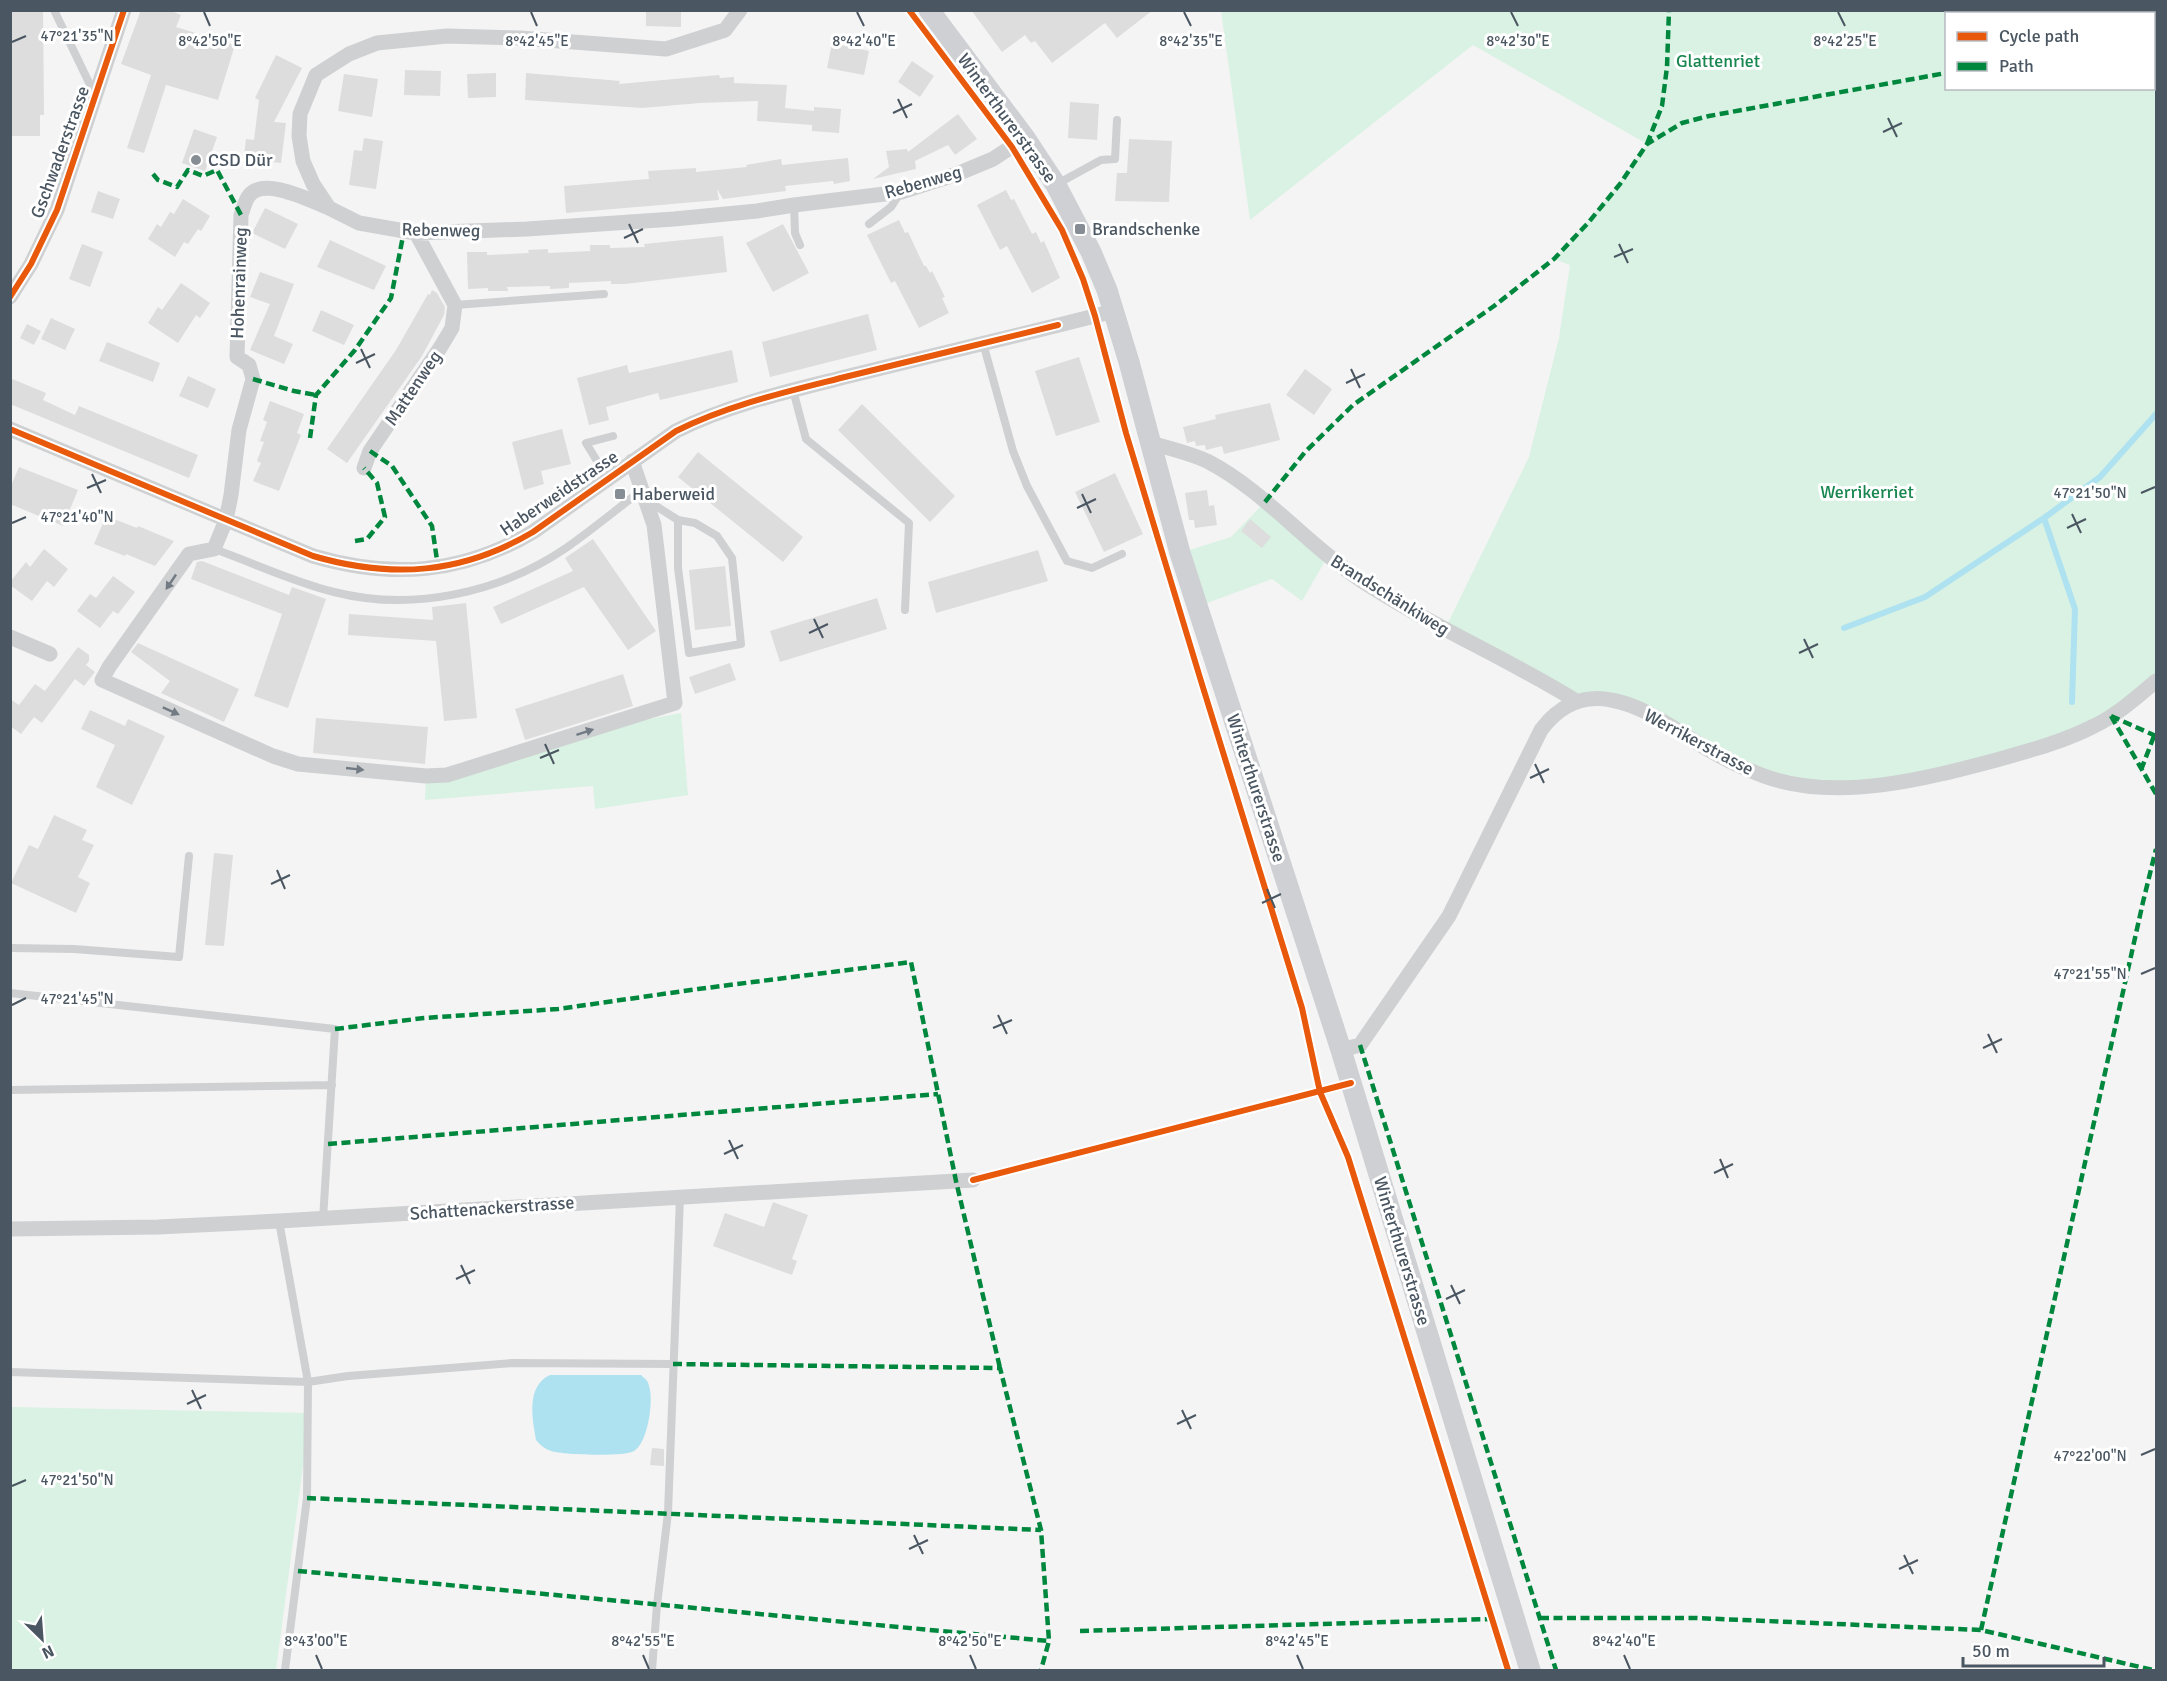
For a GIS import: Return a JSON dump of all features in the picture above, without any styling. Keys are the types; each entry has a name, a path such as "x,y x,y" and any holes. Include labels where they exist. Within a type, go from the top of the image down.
{"main road":[{"name":"Winterthurerstrasse","path":"929,10 1025,138 1056,185 1091,252 1114,310 1180,553 1341,1050 1530,1671"}],"street":[{"name":"Gschwaderstrasse","path":"10,297 31,264 57,210 124,10"},
{"name":"Rebenweg","path":"740,10 724,30 666,50 520,38 447,36 377,43 349,54 316,75 300,114 299,136 303,161 313,184 329,208 359,224 416,233 527,229 663,219 757,211 901,192 957,174 993,159 1025,138"},
{"name":"Hohenrainweg","path":"226,520 239,430 252,379 249,365 237,357 241,215 249,195 262,188 284,190 329,208"},
{"path":"416,233 455,305"},
{"name":"Mattenweg","path":"364,468 370,451 452,328 455,305"},
{"name":"Haberweidstrasse","path":"10,429 313,556 357,567 387,570 438,567 484,557 511,545 533,532 676,431 700,419 793,390 1114,310"},
{"name":"Brandschänkiweg","path":"1150,443 1204,460 1226,472 1359,579 1466,641 1546,682 1576,701"},
{"name":"Haberweidstrasse","path":"214,549 189,554 102,680 273,756 298,764 426,776 447,775 675,703 654,525 632,461"},
{"path":"214,549 226,520"},
{"path":"10,637 50,654"},
{"name":"Werrikerstrasse","path":"1341,1050 1360,1045 1449,916 1541,730 1551,717 1576,701 1594,698 1612,700 1635,707 1740,767 1767,777 1802,785 1849,787 1913,780 1986,763 2055,742 2097,725 2157,681"},
{"name":"Schattenackerstrasse","path":"10,1229 158,1227 323,1219 974,1180"}],"lane":[{"path":"54,10 96,96"},
{"path":"1056,185 1101,160 1115,159 1117,120"},
{"path":"869,224 891,207 901,192"},
{"path":"794,205 795,233 800,245"},
{"path":"455,305 604,294"},
{"path":"983,343 1013,451 1027,486 1067,561 1092,568 1122,554"},
{"path":"793,390 806,439 909,523 905,610"},
{"path":"608,479 586,443 613,436"},
{"path":"214,549 333,592 382,600 442,597 474,590 516,576 565,548 645,495 678,520 695,523 717,536 732,558 741,644 689,653 678,568 678,520"},
{"path":"10,948 74,949 179,957 189,856"},
{"path":"10,993 335,1029 323,1219"},
{"path":"10,1090 332,1085"},
{"path":"652,1671 668,1513 680,1197"},
{"path":"279,1221 308,1382 307,1498 285,1671"},
{"path":"10,1372 308,1382 348,1376 512,1363 673,1364"}],"green space":[{"name":"Werrikerriet","path":"1221,11 2156,11 2156,681 2097,725 1913,780 1792,784 1635,707 1576,701 1445,629 1529,457 1559,338 1570,265 1554,259 1603,203 1647,144 1473,45 1250,220"},
{"path":"1265,502 1328,556 1302,601 1272,579 1199,606 1180,553 1231,537"},
{"path":"681,713 688,795 595,809 593,786 425,800 426,776 586,731"},
{"path":"11,1407 310,1413 276,1670 11,1670"}],"water":[{"path":"550,1375 641,1375 649,1384 651,1401 649,1421 639,1446 628,1453 594,1455 568,1454 543,1447 536,1440 532,1403 537,1387"}],"building":[{"path":"10,10 43,10 44,115 40,115 40,136 10,136"},
{"path":"141,10 169,10 181,15 176,27 235,45 218,100 166,85 144,153 127,148 151,75 121,64"},
{"path":"646,10 681,10 681,27 646,26"},
{"path":"971,10 1153,10 1117,38 1105,23 1052,63 1035,41 1031,43 1025,35 1002,52"},
{"path":"832,43 869,51 864,75 827,68"},
{"path":"276,55 302,68 274,122 286,123 281,163 254,160 254,157 244,156 246,139 254,140 259,100 255,98"},
{"path":"912,61 934,76 920,97 898,82"},
{"path":"405,70 441,71 440,96 404,95"},
{"path":"496,73 496,97 468,98 467,74"},
{"path":"526,73 620,81 619,84 719,75 720,78 734,77 734,83 787,85 785,108 814,111 814,107 841,109 839,133 812,131 812,125 757,121 758,101 642,108 525,100"},
{"path":"344,74 378,79 372,117 338,111"},
{"path":"1070,102 1099,104 1097,140 1068,138"},
{"path":"958,114 977,139 955,155 948,145 915,161 916,169 873,179 889,167 886,151 907,149 908,152"},
{"path":"194,129 217,137 205,171 182,163"},
{"path":"364,138 383,141 376,189 349,185 354,150 362,151"},
{"path":"1129,139 1172,141 1169,202 1115,201 1117,173 1127,173"},
{"path":"848,158 850,181 785,186 786,191 723,199 717,189 719,200 566,213 564,186 649,179 648,171 696,168 696,172 747,167 746,165 781,159 782,165"},
{"path":"1006,190 1011,200 1014,199 1032,234 1036,232 1041,243 1044,241 1060,278 1032,293 1007,246 1000,250 977,205"},
{"path":"98,191 120,199 113,219 91,212"},
{"path":"183,199 210,216 201,231 198,229 188,244 184,242 175,257 148,239 157,224 161,227 170,212 174,214"},
{"path":"265,208 298,224 285,249 252,233"},
{"path":"899,220 905,233 908,232 924,266 930,273 932,271 945,297 942,298 949,313 919,328 895,281 891,283 867,235"},
{"path":"783,224 809,273 773,292 746,243"},
{"path":"723,236 727,272 625,284 611,284 611,281 569,283 569,288 507,287 508,291 488,291 488,288 468,289 467,252 487,252 487,255 529,253 528,250 548,249 548,253 590,251 590,245 610,245 610,248 645,247 644,244"},
{"path":"330,240 386,266 374,290 317,267"},
{"path":"82,244 103,252 90,287 69,279"},
{"path":"260,272 294,284 274,336 293,344 284,364 250,350 270,304 250,297"},
{"path":"181,283 210,303 200,318 196,315 178,343 148,323 158,307 162,310"},
{"path":"432,290 437,293 445,307 444,315 422,356 347,463 327,449 396,350"},
{"path":"321,310 354,325 344,345 312,331"},
{"path":"868,314 877,350 770,377 762,342"},
{"path":"51,318 75,329 65,350 41,339"},
{"path":"27,324 41,331 34,345 20,338"},
{"path":"107,342 160,363 153,382 99,361"},
{"path":"732,350 738,382 660,400 658,393 606,407 609,420 589,425 577,378 627,365 629,373"},
{"path":"1079,357 1100,422 1056,436 1035,371"},
{"path":"1305,369 1332,389 1314,415 1286,395"},
{"path":"188,376 216,389 208,408 179,396"},
{"path":"10,378 46,393 43,400 75,415 79,406 198,455 189,478 10,404"},
{"path":"270,401 304,414 297,433 301,435 279,491 253,481 261,463 257,461 264,442 260,441 267,422 263,420"},
{"path":"1270,403 1280,440 1224,454 1222,446 1206,450 1205,445 1196,446 1195,441 1187,443 1183,427 1216,419 1215,415"},
{"path":"862,404 955,496 930,522 838,430"},
{"path":"562,429 571,464 541,471 544,484 524,490 512,442"},
{"path":"698,452 803,537 783,562 678,477"},
{"path":"19,467 78,490 63,526 10,504 10,488"},
{"path":"1115,473 1143,534 1104,552 1075,492"},
{"path":"1207,490 1209,506 1214,505 1217,525 1195,528 1194,520 1189,520 1185,493"},
{"path":"106,516 174,541 155,566 126,554 125,556 94,544"},
{"path":"1250,519 1271,537 1262,548 1241,531"},
{"path":"593,539 656,631 628,650 584,587 501,624 493,607 573,571 565,558"},
{"path":"44,549 68,569 54,587 47,581 32,601 10,585 10,582 26,562 30,567"},
{"path":"1038,550 1048,581 936,613 928,582"},
{"path":"202,561 289,595 292,587 326,599 288,708 254,696 282,614 191,579 197,562"},
{"path":"725,566 731,626 695,630 689,570"},
{"path":"113,576 135,592 118,614 113,611 100,628 77,611 90,594 96,598"},
{"path":"877,598 887,629 780,662 770,631"},
{"path":"466,603 477,718 444,721 436,641 348,635 349,614 433,620 432,607"},
{"path":"138,643 239,689 224,722 161,693 170,681 131,652"},
{"path":"78,647 89,655 86,665 95,672 84,686 75,679 42,723 34,717 21,734 10,726 10,699 19,705 35,684 45,691"},
{"path":"730,663 736,680 695,694 689,677"},
{"path":"623,674 633,706 525,740 515,709"},
{"path":"90,710 125,726 128,719 165,736 132,805 96,787 115,745 81,729"},
{"path":"316,718 428,727 425,764 313,753"},
{"path":"54,815 87,830 82,840 94,845 78,877 90,883 76,913 11,883 29,845 38,849"},
{"path":"214,853 233,855 224,946 205,945"},
{"path":"773,1202 808,1215 792,1259 797,1261 792,1275 713,1246 725,1213 764,1227"},
{"path":"652,1448 664,1449 664,1466 650,1465"}],"waterway":[{"path":"1844,628 1925,597 2044,518 2100,477 2156,414"},
{"path":"2044,518 2075,609 2072,702"}],"marked path":[{"path":"1647,144 1662,106 1667,67 1669,10"},
{"path":"2116,12 2120,10"},
{"path":"1265,502 1305,452 1353,405 1494,306 1554,259 1620,184 1647,144 1682,123 1709,116 1945,73"},
{"path":"153,174 158,180 177,187 188,170 203,176 217,170 241,215"},
{"path":"310,438 316,395 355,350 391,298 404,231"},
{"path":"253,379 316,395"},
{"path":"370,451 392,466 432,526 438,567"},
{"path":"355,541 367,539 385,517 377,483 364,468"},
{"path":"2111,716 2156,794"},
{"path":"2111,716 2156,736"},
{"path":"2141,770 2154,736"},
{"path":"1981,1630 2156,849"},
{"path":"335,1029 424,1018 558,1009 911,962 956,1181 1000,1368"},
{"path":"1360,1045 1556,1670"},
{"path":"328,1144 938,1094"},
{"path":"673,1364 1000,1368 1041,1530 1049,1641 1041,1670"},
{"path":"307,1498 1041,1530"},
{"path":"298,1571 1049,1641"},
{"path":"1540,1618 1695,1618 1981,1630 2153,1670"},
{"path":"1080,1631 1492,1619"}],"cycle path":[{"path":"10,297 31,264 57,210 124,10"},
{"path":"909,10 1012,147 1062,230 1083,279 1126,433 1302,1008 1320,1092 1348,1157 1508,1670"},
{"path":"10,429 313,556 371,568 399,570 426,568 480,557 533,532 676,431 697,421 805,387 1058,325"},
{"path":"973,1180 1351,1083"}],"place":[{"name":"CSD Dür","path":"196,160"},
{"name":"Brandschenke","path":"1080,229"},
{"name":"Haberweid","path":"620,494"}],"park label":[{"name":"Glattenriet","path":"1718,61"}]}
